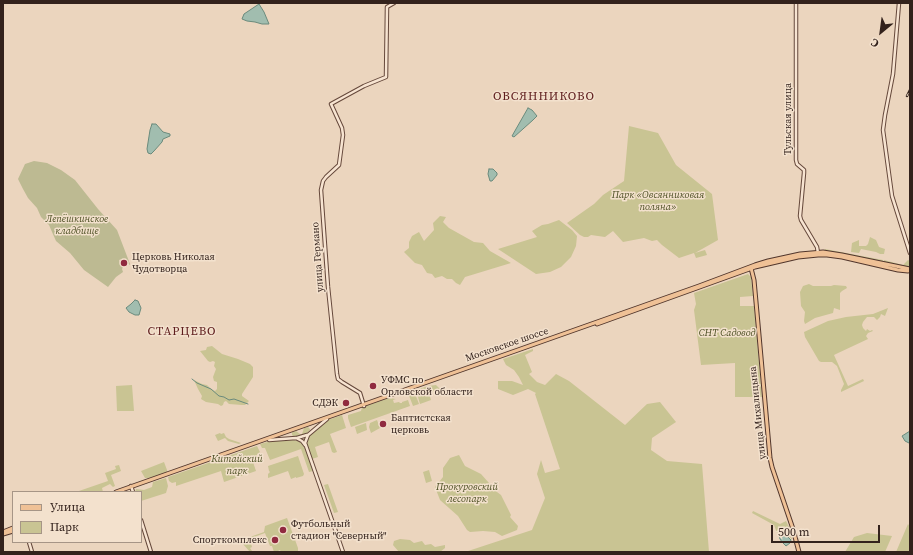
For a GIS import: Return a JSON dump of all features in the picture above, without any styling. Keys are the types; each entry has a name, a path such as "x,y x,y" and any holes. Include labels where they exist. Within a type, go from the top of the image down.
{"main road":[{"name":"улица Германо","path":"364,405 360,393 338,378 337,374 331,324 321,190 323,181 339,165 343,135 342,128 331,104 386,76 387,7 394,3"},
{"name":"Тульская улица","path":"796,3 796,160 797,164 804,170 800,216 817,247 818,253"},
{"path":"899,3 893,74 883,130 892,194 910,253"},
{"name":"Московское шоссе","path":"310,426 364,405 751,267 785,257 818,253 842,255 910,269"},
{"name":"улица Михалицына","path":"751,267 756,305 770,458 799,552"},
{"name":"Московское шоссе","path":"122,491 310,426 364,405"},
{"path":"327,419 310,432 306,440 306,446 343,552"},
{"path":"310,426 310,432"},
{"name":"Московское шоссе","path":"119,491 292,431"},
{"path":"292,431 291,435 302,441 306,446"},
{"path":"268,440 294,438 308,435"},
{"path":"132,487 133,491"},
{"path":"142,523 151,552"}],"green space":[{"name":"Парк «Овсянниковая поляна»","path":"629,126 658,133 676,165 712,194 718,240 695,253 705,250 707,255 696,258 694,253 679,258 657,240 652,241 644,238 623,242 613,231 605,237 591,235 584,237 567,223 624,181"},
{"name":"Лепёшкинское кладбище","path":"34,161 47,163 61,170 75,180 117,230 130,265 122,259 119,260 120,263 124,265 122,269 123,272 116,277 108,287 84,270 70,253 56,241 49,225 41,217 37,208 28,198 18,179 25,164"},
{"path":"440,216 446,217 443,222 449,228 474,242 483,243 490,251 511,263 465,277 460,285 452,279 447,279 442,276 435,278 432,274 427,273 422,265 415,263 404,252 409,248 409,242 412,236 419,232 424,241 434,230 433,223"},
{"path":"559,220 577,236 576,246 571,257 561,267 550,272 536,274 498,249 537,237 532,231 542,225"},
{"path":"870,237 876,240 879,247 885,249 884,254 861,249 859,253 851,252 852,243 859,240 859,246 866,246"},
{"path":"825,249 883,260 882,263 824,251"},
{"path":"884,260 903,265 908,260 910,261 910,267 884,263"},
{"name":"СНТ Садовод","path":"748,274 751,277 753,296 740,297 740,306 754,306 762,397 735,397 735,363 701,365 694,310 696,304 694,293"},
{"path":"809,284 813,286 846,286 847,288 840,293 840,310 834,308 833,313 815,318 805,324 805,312 801,306 800,292 803,286"},
{"path":"888,308 885,316 881,314 877,320 874,317 867,317 863,322 863,328 866,331 867,329 873,331 868,333 866,336 868,339 834,355 848,386 863,379 864,381 841,392 844,384 837,366 832,362 819,361 805,337 804,332 828,321 873,314"},
{"path":"212,346 222,354 250,364 253,367 253,377 242,394 242,396 249,401 245,405 229,404 226,401 221,406 201,399 202,396 194,380 207,385 215,391 217,389 217,382 214,381 213,377 216,369 214,366 215,362 208,361 200,351 206,350 207,347"},
{"path":"533,349 533,351 525,355 532,372 529,374 537,382 545,385 556,374 569,381 625,425 647,404 660,402 676,422 652,438 651,450 667,461 702,464 709,552 465,552 532,530 545,498 537,474 541,460 545,473 560,469 535,394 536,393 528,389 513,395 498,389 498,381 512,381 523,385 514,370 506,365 503,359"},
{"path":"132,385 134,411 117,411 116,386"},
{"path":"436,385 440,389 429,393 431,400 420,404 416,390"},
{"path":"414,391 419,404 413,406 408,393"},
{"path":"389,398 396,399 393,400 394,403 402,403 408,400 410,406 351,427 348,415 361,411 362,407"},
{"path":"342,415 346,428 330,434 337,452 332,452 329,442 315,447 318,457 312,459 307,444 308,437 328,420"},
{"path":"377,420 380,428 371,433 369,427 370,423"},
{"path":"366,423 367,430 357,434 355,427"},
{"path":"308,427 310,430 306,434 296,437 292,435 292,432 296,431 302,434 304,428"},
{"path":"224,433 229,439 241,443 239,444 228,441 225,438 218,441 215,435"},
{"path":"271,441 299,441 304,445 313,471 309,472 301,449 270,460 265,448 262,448 260,444"},
{"name":"Китайский парк","path":"257,446 260,452 257,454 257,458 253,462 256,471 224,482 221,471 176,486 176,482 172,483 169,481 168,477"},
{"name":"Прокуровский лесопарк","path":"459,455 465,466 481,474 501,495 511,515 510,517 518,526 517,530 502,536 495,532 470,532 458,516 440,500 435,487 443,477 443,468 450,458"},
{"path":"298,456 304,474 303,476 291,479 288,471 268,478 268,474 270,472 268,466"},
{"path":"164,462 167,472 145,478 141,471"},
{"path":"119,465 121,471 111,475 115,486 113,487 110,484 102,488 103,491 79,491 108,481 105,473 116,469 115,466"},
{"path":"429,470 432,481 426,483 423,472"},
{"path":"166,478 168,486 166,493 142,501 142,491 135,491 136,489 144,490 152,487 153,482"},
{"path":"328,484 338,512 334,513 324,485"},
{"path":"753,511 780,524 786,521 790,529 787,532 792,540 785,532 777,533 774,525 752,513"},
{"path":"287,518 298,551 281,552 280,550 278,551 279,552 274,552 265,533 251,538 250,537 264,532 265,526"},
{"path":"908,524 910,527 910,552 896,552"},
{"path":"867,533 892,536 885,552 845,552 854,537"},
{"path":"249,537 252,552 250,552 241,540"},
{"path":"400,539 410,540 414,543 422,541 425,545 431,544 435,547 445,545 445,548 440,552 399,552 393,545 394,541"}],"shaded area":[{"path":"259,4 269,24 262,24 242,19 244,14"},
{"path":"528,108 537,116 514,137 512,136"},
{"path":"152,124 156,124 163,132 170,134 170,136 163,139 151,154 148,153 147,149"},
{"path":"489,169 493,169 497,173 492,181 490,181 488,174"},
{"path":"135,300 138,301 141,308 139,315 129,312 126,308"},
{"path":"910,431 909,443 905,441 902,436"},
{"path":"785,534 791,540 786,546 779,536"}],"waterway":[{"path":"192,379 197,383 211,389 219,396 248,404"}],"railway":[{"path":"907,96 910,90"}],"place":[{"name":"Церковь Николая Чудотворца","path":"124,263"},
{"name":"УФМС по Орловской области","path":"373,386"},
{"name":"СДЭК","path":"346,403"},
{"name":"Баптистская церковь","path":"383,424"},
{"name":"Футбольный стадион \"Северный\"","path":"283,530"},
{"name":"Спорткомплекс","path":"275,540"}],"district":[{"name":"ОВСЯННИКОВО","path":"544,97"},
{"name":"СТАРЦЕВО","path":"182,332"}]}
